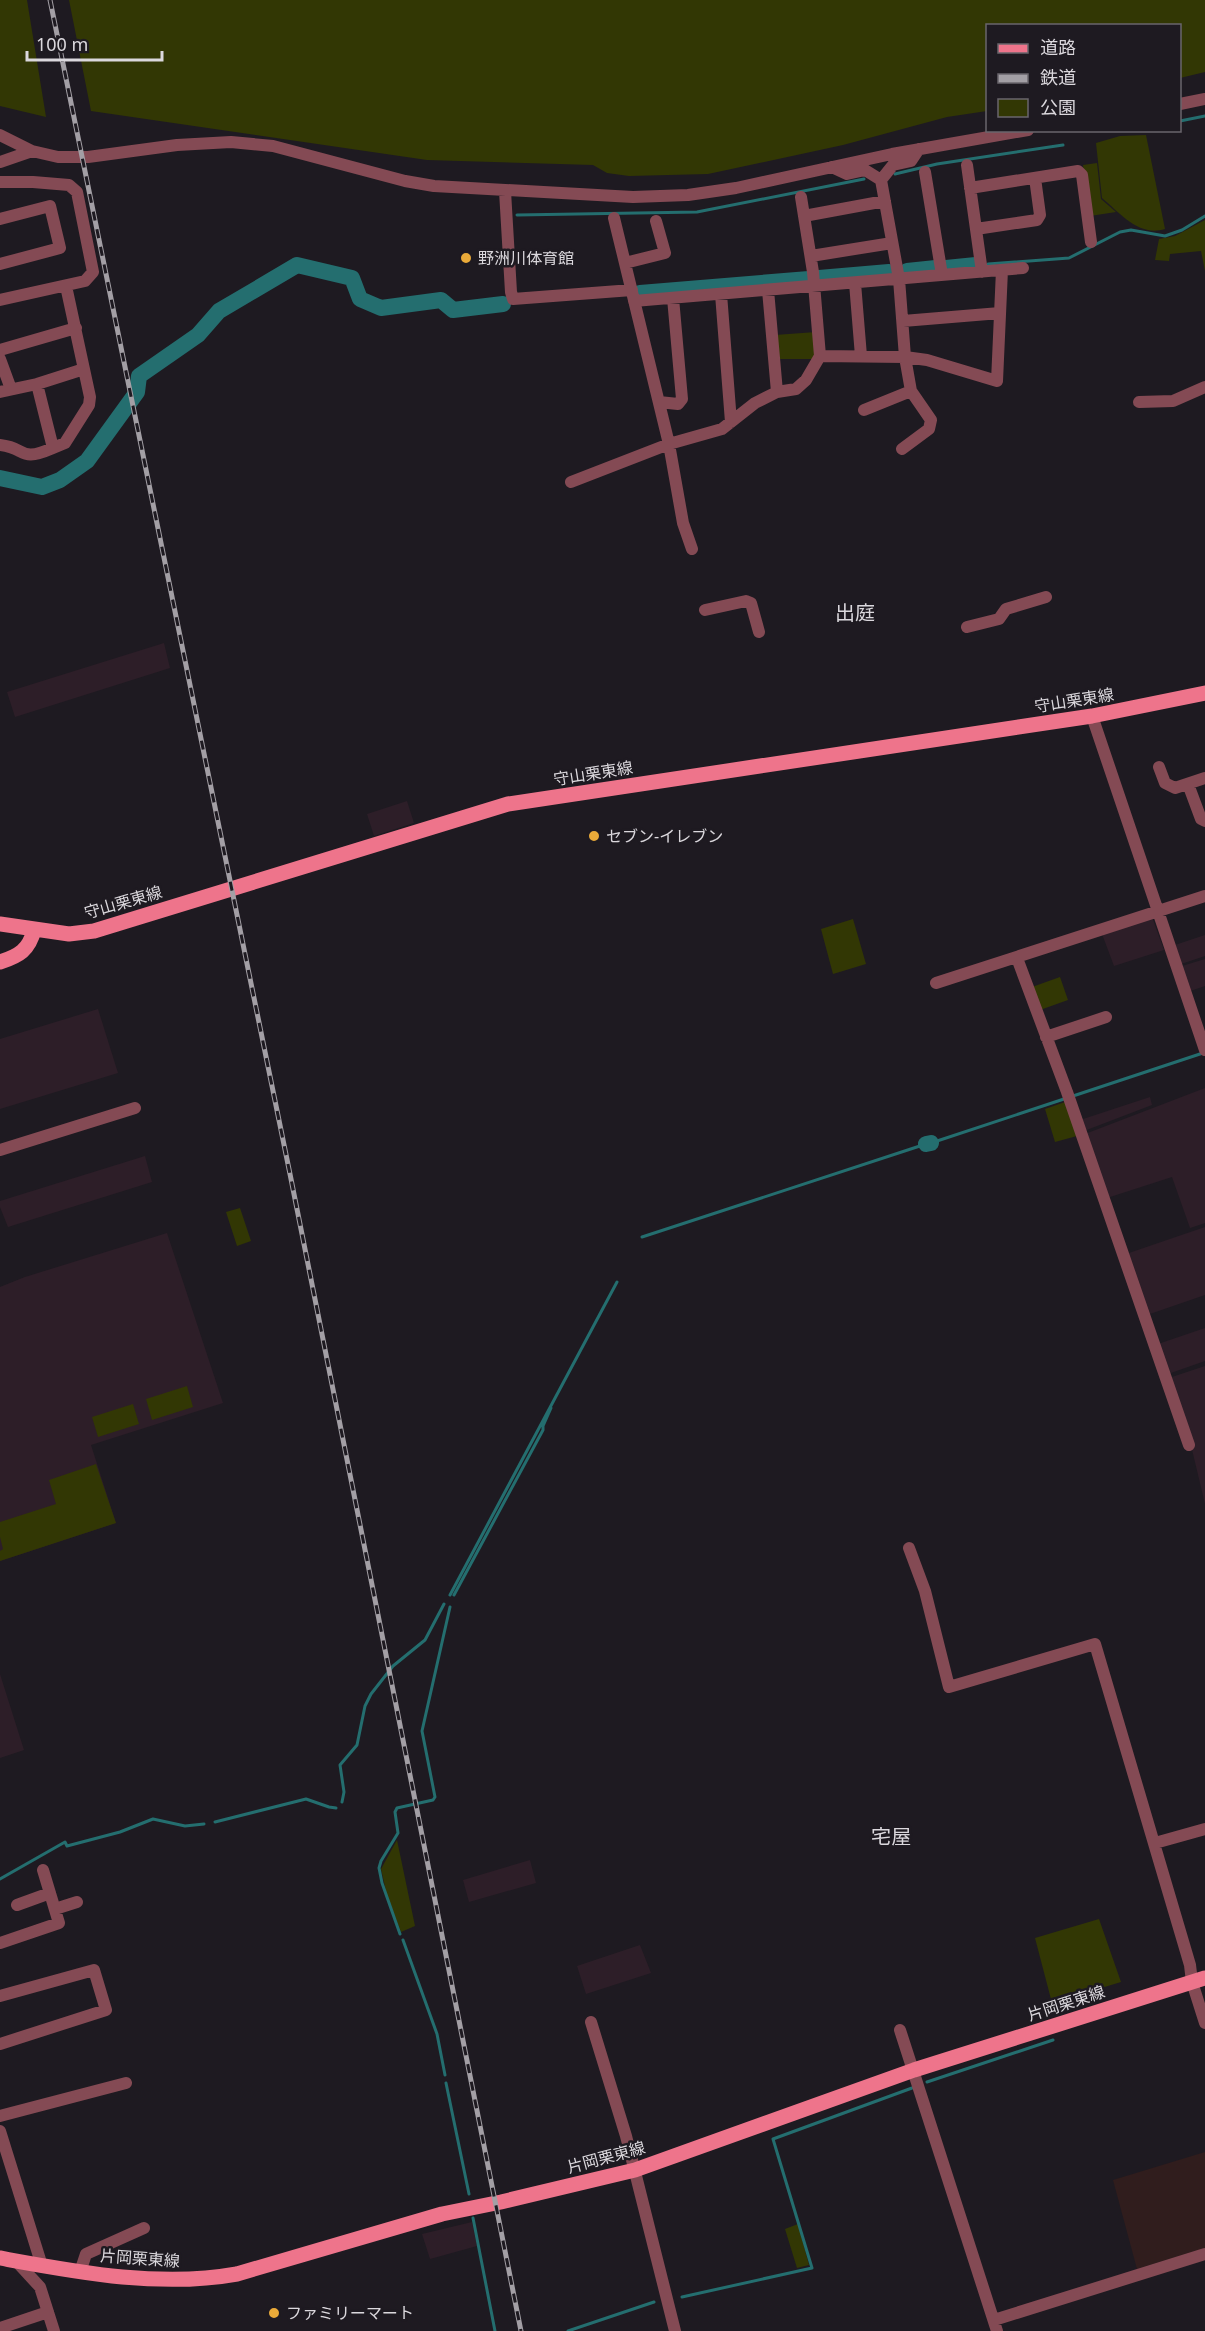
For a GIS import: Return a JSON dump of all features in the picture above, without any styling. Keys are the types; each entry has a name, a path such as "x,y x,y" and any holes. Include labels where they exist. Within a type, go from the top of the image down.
{"main road":[{"name":"守山栗東線","path":"0,924 69,934 94,931 508,804 1092,716 1205,693"},
{"path":"0,962 22,953 31,942 34,930"},
{"name":"片岡栗東線","path":"0,2258 81,2272 203,2280 264,2267 345,2241 442,2214 635,2170 914,2070 1199,1980"}],"street":[{"path":"1181,104 1205,99"},
{"path":"0,135 32,151 58,157 88,157 177,145 231,142 273,146 409,183 506,191 633,197 688,195 736,188 919,149 1017,132"},
{"path":"881,180 893,165 911,161 919,149"},
{"path":"0,162 32,151"},
{"path":"967,165 982,272"},
{"path":"832,167 847,174 865,170 881,180 899,279 905,357 911,391 931,420 929,429 902,449"},
{"path":"970,188 1078,171 1082,175 1091,242"},
{"path":"925,172 942,275"},
{"path":"976,229 1037,220 1040,215 1035,178"},
{"path":"0,182 69,185 77,192 93,272 85,281 0,300"},
{"path":"506,191 513,299 633,296 673,298 1023,268"},
{"path":"570,482 669,444 710,434 732,422 755,403 777,392 796,389 806,380 820,356 811,256 801,197"},
{"path":"804,216 885,201"},
{"path":"0,219 50,206 60,248 0,264"},
{"path":"614,218 669,444 683,523 692,549"},
{"path":"625,263 665,253 656,221"},
{"path":"811,256 892,243"},
{"path":"820,356 905,357 927,360 997,381 1002,270"},
{"path":"855,283 861,357"},
{"path":"0,445 13,448 28,456 35,456 53,448 65,442 89,405 90,397 66,286"},
{"path":"768,290 777,392"},
{"path":"721,294 732,422"},
{"path":"659,402 678,404 682,399 673,298"},
{"path":"903,321 1000,313"},
{"path":"0,350 76,328"},
{"path":"0,359 6,390 37,384 84,369"},
{"path":"37,384 53,448"},
{"path":"1138,402 1173,401 1205,387"},
{"path":"864,410 911,391"},
{"path":"967,627 999,619 1006,609 1046,597"},
{"path":"705,610 746,601 752,603 759,632"},
{"path":"1092,716 1204,1048"},
{"path":"1159,767 1165,783 1175,788 1205,778"},
{"path":"1188,784 1201,819 1205,821"},
{"path":"936,983 1205,896"},
{"path":"1017,958 1069,1098 1189,1445"},
{"path":"1046,1037 1106,1017"},
{"path":"0,1150 135,1108"},
{"path":"909,1548 925,1591 949,1687 1095,1644 1190,1965 1199,1980 1205,2023"},
{"path":"1155,1843 1205,1829"},
{"path":"0,1943 59,1923 43,1870"},
{"path":"17,1905 50,1893"},
{"path":"55,1909 77,1902"},
{"path":"0,1996 94,1970 106,2010 0,2044"},
{"path":"591,2022 635,2170 675,2331"},
{"path":"900,2030 995,2326 1205,2253"},
{"path":"0,2116 126,2083"},
{"path":"0,2131 5,2163 42,2266"},
{"path":"81,2272 86,2254 144,2228"},
{"path":"16,2261 40,2287 54,2331"},
{"path":"0,2328 48,2313"}],"shaded area":[{"path":"164,643 170,668 15,717 7,692"},
{"path":"407,801 414,823 374,836 367,814"},
{"path":"1152,917 1164,950 1114,966 1102,934"},
{"path":"1205,935 1205,956 1181,964 1175,945"},
{"path":"1205,959 1205,986 1190,991 1182,966"},
{"path":"98,1009 118,1073 0,1109 0,1039"},
{"path":"1205,1088 1205,1223 1190,1228 1172,1177 1107,1198 1085,1134"},
{"path":"1150,1097 1152,1105 1084,1131 1080,1120"},
{"path":"145,1156 152,1182 8,1227 0,1201"},
{"path":"1205,1227 1205,1295 1147,1315 1126,1254"},
{"path":"167,1233 223,1403 91,1445 116,1523 0,1561 0,1287 25,1277"},
{"path":"1205,1328 1205,1361 1168,1374 1158,1344"},
{"path":"1205,1366 1205,1504 1189,1437 1169,1378"},
{"path":"0,1674 24,1750 0,1758"},
{"path":"530,1860 536,1883 469,1902 463,1880"},
{"path":"640,1945 651,1973 586,1994 577,1966"},
{"path":"1205,2152 1205,2248 1137,2269 1113,2180"},
{"path":"472,2222 477,2246 430,2259 422,2234"}],"green space":[{"path":"0,0 27,0 46,117 0,106"},
{"path":"69,0 1205,0 1205,72 1181,78 1181,24 986,24 986,111 947,117 843,145 708,174 629,176 607,173 593,165 427,160 91,111"},
{"path":"1146,135 1165,229 1156,231 1139,227 1123,217 1102,198 1096,143 1120,136"},
{"path":"1097,163 1101,199 1116,212 1090,216 1083,165"},
{"path":"1205,220 1205,271 1201,251 1170,254 1169,261 1155,260 1159,239 1175,236"},
{"path":"816,332 818,355 813,359 777,359 775,335"},
{"path":"853,919 866,964 833,974 821,929"},
{"path":"1060,977 1068,1000 1040,1010 1032,987"},
{"path":"1065,1102 1077,1136 1055,1142 1045,1109"},
{"path":"240,1208 251,1241 237,1246 226,1212"},
{"path":"187,1386 193,1407 152,1420 146,1399"},
{"path":"133,1404 139,1424 98,1437 92,1417"},
{"path":"96,1464 116,1523 0,1561 0,1551 3,1549 0,1522 56,1504 49,1480"},
{"path":"397,1840 415,1926 401,1932 387,1895 381,1869"},
{"path":"1099,1919 1121,1982 1052,2003 1035,1938"},
{"path":"798,2224 809,2265 797,2268 785,2229"}],"waterway":[{"path":"1181,121 1205,116"},
{"path":"895,174 937,164 1063,145"},
{"path":"517,215 697,212 864,179"},
{"path":"988,264 1069,258 1120,232 1131,230 1165,236 1182,230 1205,216"},
{"path":"0,478 42,487 60,480 87,461 137,392 139,376 198,335 219,311 297,265 352,278 360,299 381,308 441,300 453,310 503,304"},
{"path":"946,268 976,265"},
{"path":"907,271 936,268"},
{"path":"819,278 889,272"},
{"path":"640,293 809,279"},
{"path":"1073,1096 1203,1053"},
{"path":"931,1143 1067,1098"},
{"path":"926,1144 931,1143"},
{"path":"642,1237 926,1144"},
{"path":"450,1595 617,1282"},
{"path":"454,1595 543,1430 551,1408"},
{"path":"342,1802 344,1792 340,1765 357,1745 365,1706 371,1694 393,1666 425,1640 444,1604"},
{"path":"400,1934 379,1868 398,1833 395,1812 397,1808 433,1800 435,1797 422,1731 450,1607"},
{"path":"215,1822 306,1799 336,1808"},
{"path":"0,1879 65,1842 67,1846 120,1832 153,1819 185,1826 204,1824"},
{"path":"403,1940 437,2034 445,2075"},
{"path":"927,2082 1053,2040"},
{"path":"446,2083 469,2194"},
{"path":"682,2297 812,2268 773,2139 912,2088"},
{"path":"473,2218 495,2331"},
{"path":"568,2331 654,2302"}],"railway":[{"path":"50,0 290,1174 521,2331"}],"place":[{"name":"野洲川体育館","path":"466,258"},
{"name":"セブン-イレブン","path":"594,836"},
{"name":"ファミリーマート","path":"274,2313"}],"district":[{"name":"出庭","path":"855,612"},
{"name":"宅屋","path":"891,1836"}]}
